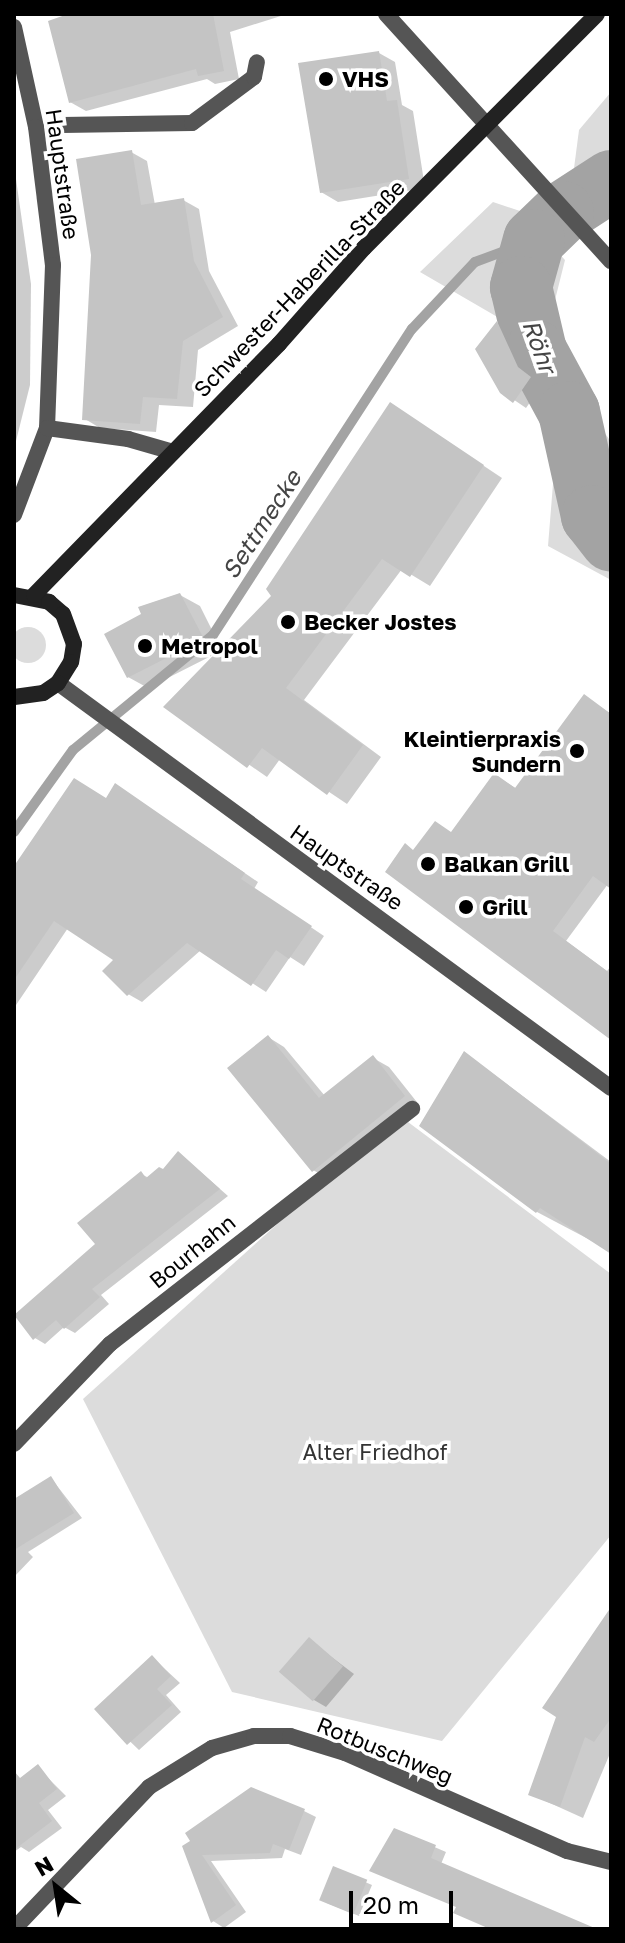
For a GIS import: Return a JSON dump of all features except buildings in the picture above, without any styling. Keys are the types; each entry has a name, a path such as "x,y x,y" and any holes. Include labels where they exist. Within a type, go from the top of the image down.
{"street":[{"path":"386,14 537,181 594,238 611,261"},
{"name":"Schwester-Haberilla-Straße","path":"34,595 597,14"},
{"name":"Hauptstraße","path":"14,27 53,265 47,428 14,515"},
{"path":"62,125 192,123 254,77 257,62"},
{"path":"47,428 128,439 173,452"},
{"path":"14,595 34,595 63,614 72,630 71,662 58,683 43,693 14,697"},
{"name":"Hauptstraße","path":"58,683 611,1088"},
{"name":"Bourhahn","path":"14,1444 110,1344 412,1109"},
{"name":"Rotbuschweg","path":"14,1929 149,1787 204,1751 254,1736 290,1736 345,1753 567,1851 611,1862"}],"green space":[{"path":"611,92 611,217 573,176 579,130"},
{"path":"493,202 520,211 565,260 551,316 557,364 611,442 611,580 548,546 558,422 506,322 420,272"},
{"path":"28,627 41,632 46,645 41,658 28,663 15,658 10,645 15,632"},
{"name":"Alter Friedhof","path":"408,1122 611,1274 611,1535 442,1741 232,1692 83,1399 294,1209"}],"waterway":[{"name":"Röhr","path":"611,181 563,212 534,240 521,287 536,351 569,412 592,516 611,540"},
{"name":"Settmecke","path":"14,832 73,750 213,635 412,329 475,262 534,240"}],"place":[{"name":"VHS","path":"326,79"},
{"name":"Becker Jostes","path":"288,622"},
{"name":"Metropol","path":"145,646"},
{"name":"Kleintierpraxis Sundern","path":"577,751"},
{"name":"Balkan Grill","path":"428,864"},
{"name":"Grill","path":"466,907"}]}
